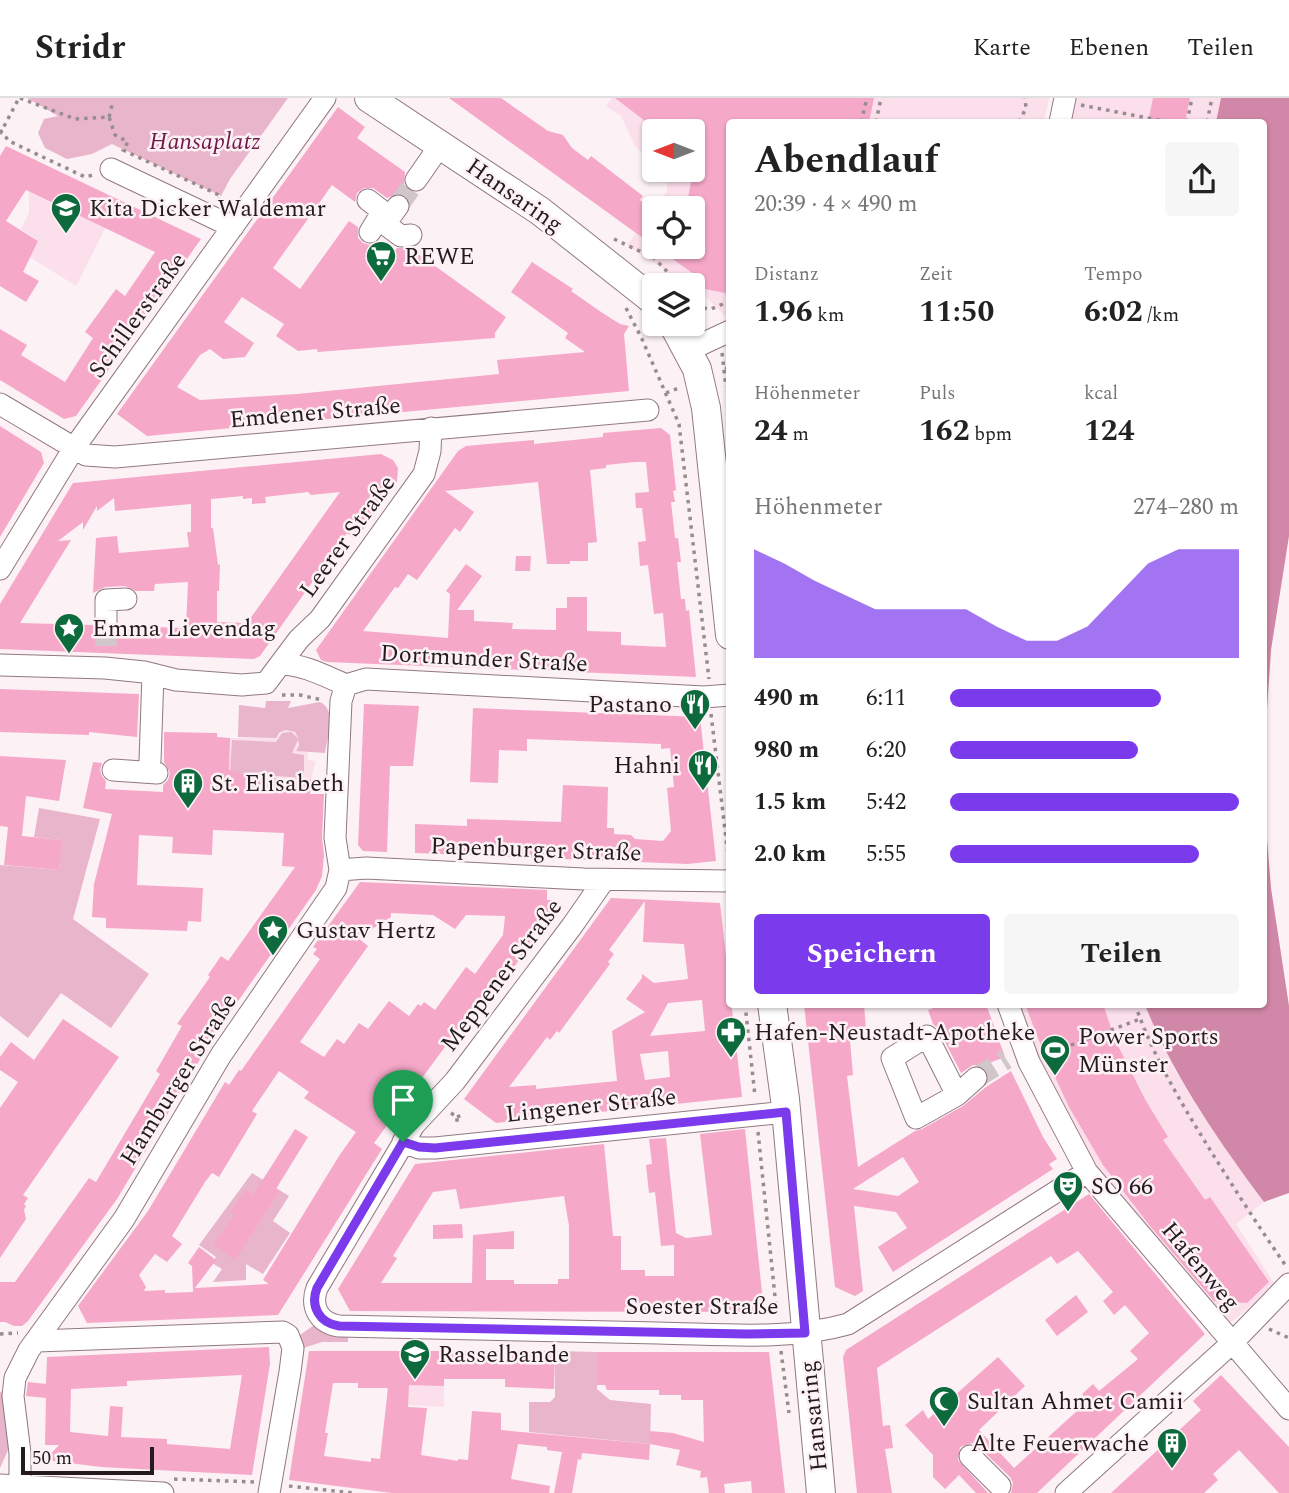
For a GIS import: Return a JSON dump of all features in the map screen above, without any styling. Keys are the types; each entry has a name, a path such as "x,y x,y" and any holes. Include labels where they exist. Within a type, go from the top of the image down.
{"main road":[{"name":"Hansaring","path":"369,98 540,211 642,292"},
{"path":"680,336 701,380 707,414 726,597"},
{"name":"Hansaring","path":"773,1008 786,1112 792,1333 821,1493"}],"street":[{"name":"Schillerstraße","path":"0,569 74,448 326,98"},
{"path":"416,180 441,144"},
{"path":"111,169 233,227"},
{"path":"368,200 390,217 398,206"},
{"path":"370,232 378,219 401,236 411,235"},
{"path":"689,350 726,333"},
{"name":"Emdener Straße","path":"0,404 86,455 115,457 648,410"},
{"name":"Leerer Straße","path":"282,664 299,639 320,619 424,474 430,452 431,428"},
{"path":"106,625 106,600 126,599"},
{"path":"0,665 106,661 176,680 260,685 266,683 282,664 295,664 346,685 341,701 335,838 340,870"},
{"path":"113,769 153,767 153,674"},
{"name":"Dortmunder Straße","path":"346,685 366,679 726,695"},
{"name":"Papenburger Straße","path":"340,870 366,868 604,880 726,881"},
{"name":"Hamburger Straße","path":"10,1485 20,1453 13,1396 7,1377 37,1341 129,1210 221,1055 336,888 340,870"},
{"name":"Meppener Straße","path":"318,1314 314,1305 317,1288 414,1125 455,1081 604,880"},
{"name":"Hafenweg","path":"1009,1008 1019,1056 1087,1172 1289,1409"},
{"path":"957,1095 976,1078"},
{"name":"Lingener Straße","path":"403,1142 435,1148 786,1112"},
{"name":"Soester Straße","path":"318,1314 324,1321 339,1326 792,1333 848,1324 1087,1172"},
{"path":"1066,1493 1232,1343 1289,1284"},
{"path":"37,1341 234,1333 283,1332 288,1335 293,1348 269,1488"},
{"path":"970,1456 1000,1486"},
{"path":"10,1485 164,1486"}],"path":[{"path":"109,117 75,119 19,98 1,132 9,141 85,177 111,169"},
{"path":"862,119 867,98"},
{"path":"877,119 881,98"},
{"path":"1020,119 1026,108 1025,98"},
{"path":"1188,119 1192,98"},
{"path":"1208,119 1212,98"},
{"path":"113,101 109,117 115,135 128,142 123,150 221,197 211,217"},
{"path":"1063,108 1146,119"},
{"path":"705,308 711,309 726,303"},
{"path":"625,306 679,424 708,663 707,696 726,836"},
{"path":"745,1008 757,1114 792,1333 790,1420"},
{"path":"1136,1008 1172,1087 1249,1213 1289,1271"},
{"path":"1019,1056 1140,1019"},
{"path":"443,1113 448,1111 457,1117"},
{"path":"457,1117 464,1114"},
{"path":"452,1131 456,1128 457,1117"},
{"path":"164,1486 354,1493"}],"shaded area":[{"path":"612,98 1049,98 1045,119 726,119 726,317 705,297 705,273 670,273 648,259 705,259 705,196 663,196 667,191 667,182 705,182 705,119 642,119 642,152 636,148 621,116 606,106"},
{"path":"1075,98 1221,98 1217,119 1071,119"},
{"path":"1221,98 1289,98 1289,536 1271,650 1267,710 1267,119 1217,119"},
{"name":"Kita Dicker Waldemar","path":"29,192 72,213 119,201 76,286 30,257 38,240 21,229 29,213"},
{"path":"642,225 642,255 627,245"},
{"path":"285,730 295,732 299,739 296,751 308,752 308,760 316,761 310,794 215,790 229,753 230,738 275,738"},
{"path":"1267,838 1271,888 1289,1006 1289,1193 1264,1202 1198,1107 1146,1008 1267,1008"},
{"path":"1019,1008 1146,1008 1175,1070 1198,1109 1264,1202 1236,1224 1274,1283 1225,1327 1093,1165 1031,1048"},
{"name":"Rasselbande","path":"387,1351 444,1351 444,1407 387,1404"}],"green space":[{"name":"Hansaplatz","path":"27,98 288,98 230,179 221,196 112,144 92,154 67,159 45,148 38,133 44,119 58,116"},
{"path":"266,701 291,701 288,708 320,702 329,712 330,725 325,753 296,751 298,740 292,753 304,755 304,778 230,773 232,740 276,742 282,733 291,732 299,739 295,732 285,730 276,738 238,737 239,705 265,708"},
{"path":"39,808 100,819 73,919 149,974 111,1028 61,993 28,1038 0,1016 0,865 59,870 61,840 34,837"},
{"path":"252,1173 289,1196 273,1221 290,1233 263,1274 246,1264 246,1280 213,1282 222,1269 212,1263 216,1257 199,1245"},
{"path":"314,1325 348,1332 348,1342 322,1342 300,1349 296,1338"},
{"path":"555,1351 597,1352 597,1389 610,1400 651,1404 650,1444 529,1432 529,1402 550,1402 555,1397"},
{"path":"0,1391 4,1395 9,1448 0,1468"}],"building":[{"path":"449,98 501,98 548,131 563,135 572,148 588,160 591,156 643,196 640,200 642,237"},
{"path":"615,98 874,98 870,119 726,119 726,293 705,289 705,273 692,273 673,259 705,259 705,196 688,196 691,182 705,182 705,119 642,119"},
{"path":"1153,98 1190,98 1186,119 1149,119"},
{"path":"338,107 365,127 357,138 405,172 404,185 415,193 410,200 399,193 387,198 373,188 364,188 357,193 355,202 332,185 273,268 300,289 349,221 358,227 358,238 363,243 370,245 378,242 393,253 397,248 410,248 506,317 495,333 495,338 318,352 317,349 298,351 276,336 284,324 242,297 224,322 254,343 245,357 223,359 210,349 200,355 177,387 200,400 297,394 499,374 497,360 585,352 565,338 568,333 511,292 532,262 573,289 571,291 601,312 620,324 629,326 624,334 629,391 147,436 117,414"},
{"path":"6,146 201,239 76,416 64,419 0,380 0,329 27,345 21,355 65,382 93,338 85,332 116,289 125,296 155,252 26,190 6,221 38,241 23,272 39,281 26,302 0,286 0,156"},
{"path":"0,426 41,452 44,463 0,537"},
{"path":"661,428 670,435 676,490 673,491 675,502 671,502 681,562 677,562 681,599 685,599 686,611 689,610 696,677 321,660 316,650 458,451 466,446 534,440 534,444 603,437 603,433","holes":["646,462 649,492 635,493 636,508 642,508 646,541 638,542 640,566 648,565 654,614 663,613 666,647 621,645 621,632 587,631 587,597 567,597 567,608 556,608 556,630 512,629 513,623 474,621 474,610 457,610 482,576 466,564 446,591 450,594 448,638 363,631 395,587 398,588 408,574 417,580 455,528 460,532 474,512 445,491 538,482 547,564 570,564 570,561 588,561 588,543 597,542 590,470 606,468 606,465"]},
{"path":"381,454 393,460 398,468 397,481 362,531 360,529 353,538 347,533 260,656 254,659 0,649 0,604 73,483","holes":["308,492 311,495 340,492 247,623 217,622 220,564 218,565 211,528 211,499 243,496 243,499 252,498 252,504 266,503 265,497","114,498 115,511 191,504 191,532 187,532 189,547 119,553 117,536 96,538 93,593 105,587 125,586 136,591 154,591 155,584 188,582 186,628 119,626 113,636 105,638 95,632 93,625 20,623 71,540 58,541 83,522 83,530 97,506 97,511"]},
{"path":"516,556 531,556 530,571 515,571"},
{"path":"0,689 139,694 137,737 89,732 89,735 0,732"},
{"path":"364,704 419,706 413,766 390,766 387,852 363,851 358,845"},
{"path":"473,708 700,717 716,861 687,864 415,853 415,824 467,826 467,819 561,822 563,785 608,787 607,828 614,828 614,834 663,841 671,831 667,788 674,787 670,748 661,749 661,744 527,739 527,751 499,750 498,783 470,782"},
{"path":"164,732 217,733 217,737 230,738 229,770 270,782 270,777 292,783 311,779 310,794 324,794 322,876 316,890 215,1034 117,1199 28,1321 22,1326 14,1326 0,1322 0,1282 15,1282 89,1178 96,1182 160,1074 156,1071 182,1026 177,1024 210,977 208,975 221,956 228,961 295,867 282,866 284,833 213,830 212,855 172,853 173,837 139,835 137,885 203,888 201,922 188,921 187,931 106,928 106,918 92,917 94,884 112,814 83,808 93,762 102,763 100,770 106,781 105,789 163,792 163,785 170,773 164,762"},
{"path":"0,756 66,760 59,801 26,796 22,836 62,840 59,870 4,865 8,827 0,826"},
{"path":"360,882 547,890 547,900 551,900 551,917 541,918 541,933 530,934 530,945 497,990 490,998 484,994 374,1143 382,1149 278,1315 87,1323 78,1306 148,1211 225,1082 229,1085 239,1070 241,1071 320,959 313,954 317,949 313,947","holes":["391,913 433,915 455,929 466,915 505,916 503,935 475,974 466,967 435,1010 424,1002 421,1006 418,1004 409,1016 389,1001 368,1029 359,1023 344,1044 337,1039 324,1057 300,1042 368,946 358,938 391,917","279,1071 309,1092 304,1098 356,1132 263,1280 269,1284 195,1288 216,1260 199,1247 188,1263 192,1266 193,1292 144,1291 146,1287 139,1275 155,1254 167,1262 182,1244 172,1236 212,1173 219,1177 257,1114 252,1111"]},
{"path":"611,898 720,903 726,956 726,1008 732,1008 742,1097 496,1123 464,1099","holes":["645,901 643,942 684,944 688,979 654,983 642,974 642,978 626,999 645,1012 612,1031 617,1081 536,1089 536,1085 509,1087 547,1037 550,1040 557,1031 559,1033 610,964 608,962 614,954 609,950","702,1000 705,1031 650,1036 668,1003","668,1051 670,1077 645,1080 640,1054"]},
{"path":"804,1008 864,1008 866,1030 855,1031 856,1040 850,1041 853,1075 847,1076 858,1167 915,1131 963,1106 1011,1071 1043,1137 1057,1159 1049,1164 1053,1169 893,1272 878,1247 907,1228 896,1212 854,1206 863,1291 855,1296 835,1287","holes":["903,1157 919,1182 898,1196 853,1189"]},
{"path":"987,1008 1005,1057 981,1066 973,1065 961,1073 928,1010"},
{"path":"1027,1008 1104,1008 1115,1040 1168,1137 1163,1140 1205,1200 1210,1197 1269,1282 1247,1303 1214,1301 1150,1226 1103,1165 1069,1107"},
{"path":"63,1019 119,1057 23,1195 28,1198 24,1204 26,1219 0,1258 0,1108 18,1082 0,1070 0,1057 11,1042 34,1060"},
{"path":"295,1129 308,1137 276,1189 279,1192 235,1260 213,1244 234,1215 230,1212 246,1190 253,1195"},
{"path":"745,1129 764,1312 350,1311 338,1289 415,1164 604,1144 613,1236 621,1236 621,1270 645,1270 645,1276 674,1276 674,1245 661,1246 655,1192 649,1193 646,1165 652,1164 649,1139 666,1138 676,1233 686,1238 712,1235 700,1134","holes":["456,1189 460,1209 564,1196 569,1226 569,1279 558,1279 558,1284 514,1284 514,1280 486,1280 486,1249 514,1249 514,1231 473,1235 472,1283 381,1283 397,1258 393,1256 433,1192"]},
{"path":"1089,1194 1205,1334 1037,1493 1011,1493 1013,1483 1010,1477 973,1443 960,1447 958,1460 988,1493 976,1493 959,1475 945,1489 933,1477 933,1455 905,1425 923,1410 928,1419 998,1357 1025,1386 979,1430 1014,1468 1088,1401 1082,1394 1093,1384 1099,1391 1138,1359 1130,1351 1149,1333 1125,1305 1114,1315 1103,1301 1113,1292 1078,1251 1057,1264 1051,1256 877,1368 883,1426 890,1425 893,1448 885,1449 892,1493 857,1493 843,1357 846,1350"},
{"path":"462,1224 463,1238 433,1239 433,1225"},
{"path":"1076,1295 1088,1312 1057,1336 1045,1320"},
{"path":"269,1347 270,1364 252,1475 101,1467 45,1460 59,1445 45,1445 46,1398 26,1396 28,1382 46,1384 47,1357","holes":["242,1375 230,1449 167,1444 167,1439 121,1437 123,1407 110,1406 108,1436 70,1432 71,1389 127,1386 127,1381"]},
{"path":"309,1351 555,1351 554,1389 505,1387 505,1379 444,1379 444,1386 409,1385 408,1407 427,1408 421,1455 468,1460 472,1411 501,1413 501,1430 650,1444 649,1460 582,1453 581,1460 578,1459 572,1493 554,1493 562,1452 547,1450 547,1447 518,1444 511,1479 550,1486 549,1493 392,1493 289,1480","holes":["333,1383 358,1383 358,1388 388,1388 380,1459 371,1458 371,1462 324,1456"]},
{"path":"597,1352 769,1352 785,1493 752,1493 751,1481 724,1484 725,1493 709,1493 707,1477 700,1478 701,1471 676,1465 680,1450 650,1444 650,1431 673,1433 704,1442 703,1400 681,1400 681,1395 659,1395 659,1390 607,1390 605,1385 597,1385"},
{"path":"1221,1375 1289,1447 1289,1493 1279,1493 1239,1450 1213,1474 1218,1480 1204,1493 1111,1493 1201,1410 1193,1401"}],"tunnel":[{"path":"398,206 416,180"},
{"path":"106,625 106,653"},
{"path":"976,1078 1006,1059"}],"place":[{"name":"Kita Dicker Waldemar","path":"66,235"},
{"name":"REWE","path":"381,283"},
{"name":"Emma Lievendag","path":"69,655"},
{"name":"Pastano","path":"695,731"},
{"name":"Hahni","path":"703,792"},
{"name":"St. Elisabeth","path":"188,810"},
{"name":"Gustav Hertz","path":"273,957"},
{"name":"Hafen-Neustadt-Apotheke","path":"731,1059"},
{"name":"Power Sports Münster","path":"1055,1077"},
{"name":"SO 66","path":"1068,1213"},
{"name":"Rasselbande","path":"415,1381"},
{"name":"Sultan Ahmet Camii","path":"944,1428"},
{"name":"Alte Feuerwache","path":"1172,1470"}],"route":[{"path":"786,1112 805,1333 331,1325 318,1314 314,1295 403,1142 435,1148 786,1112"}]}
